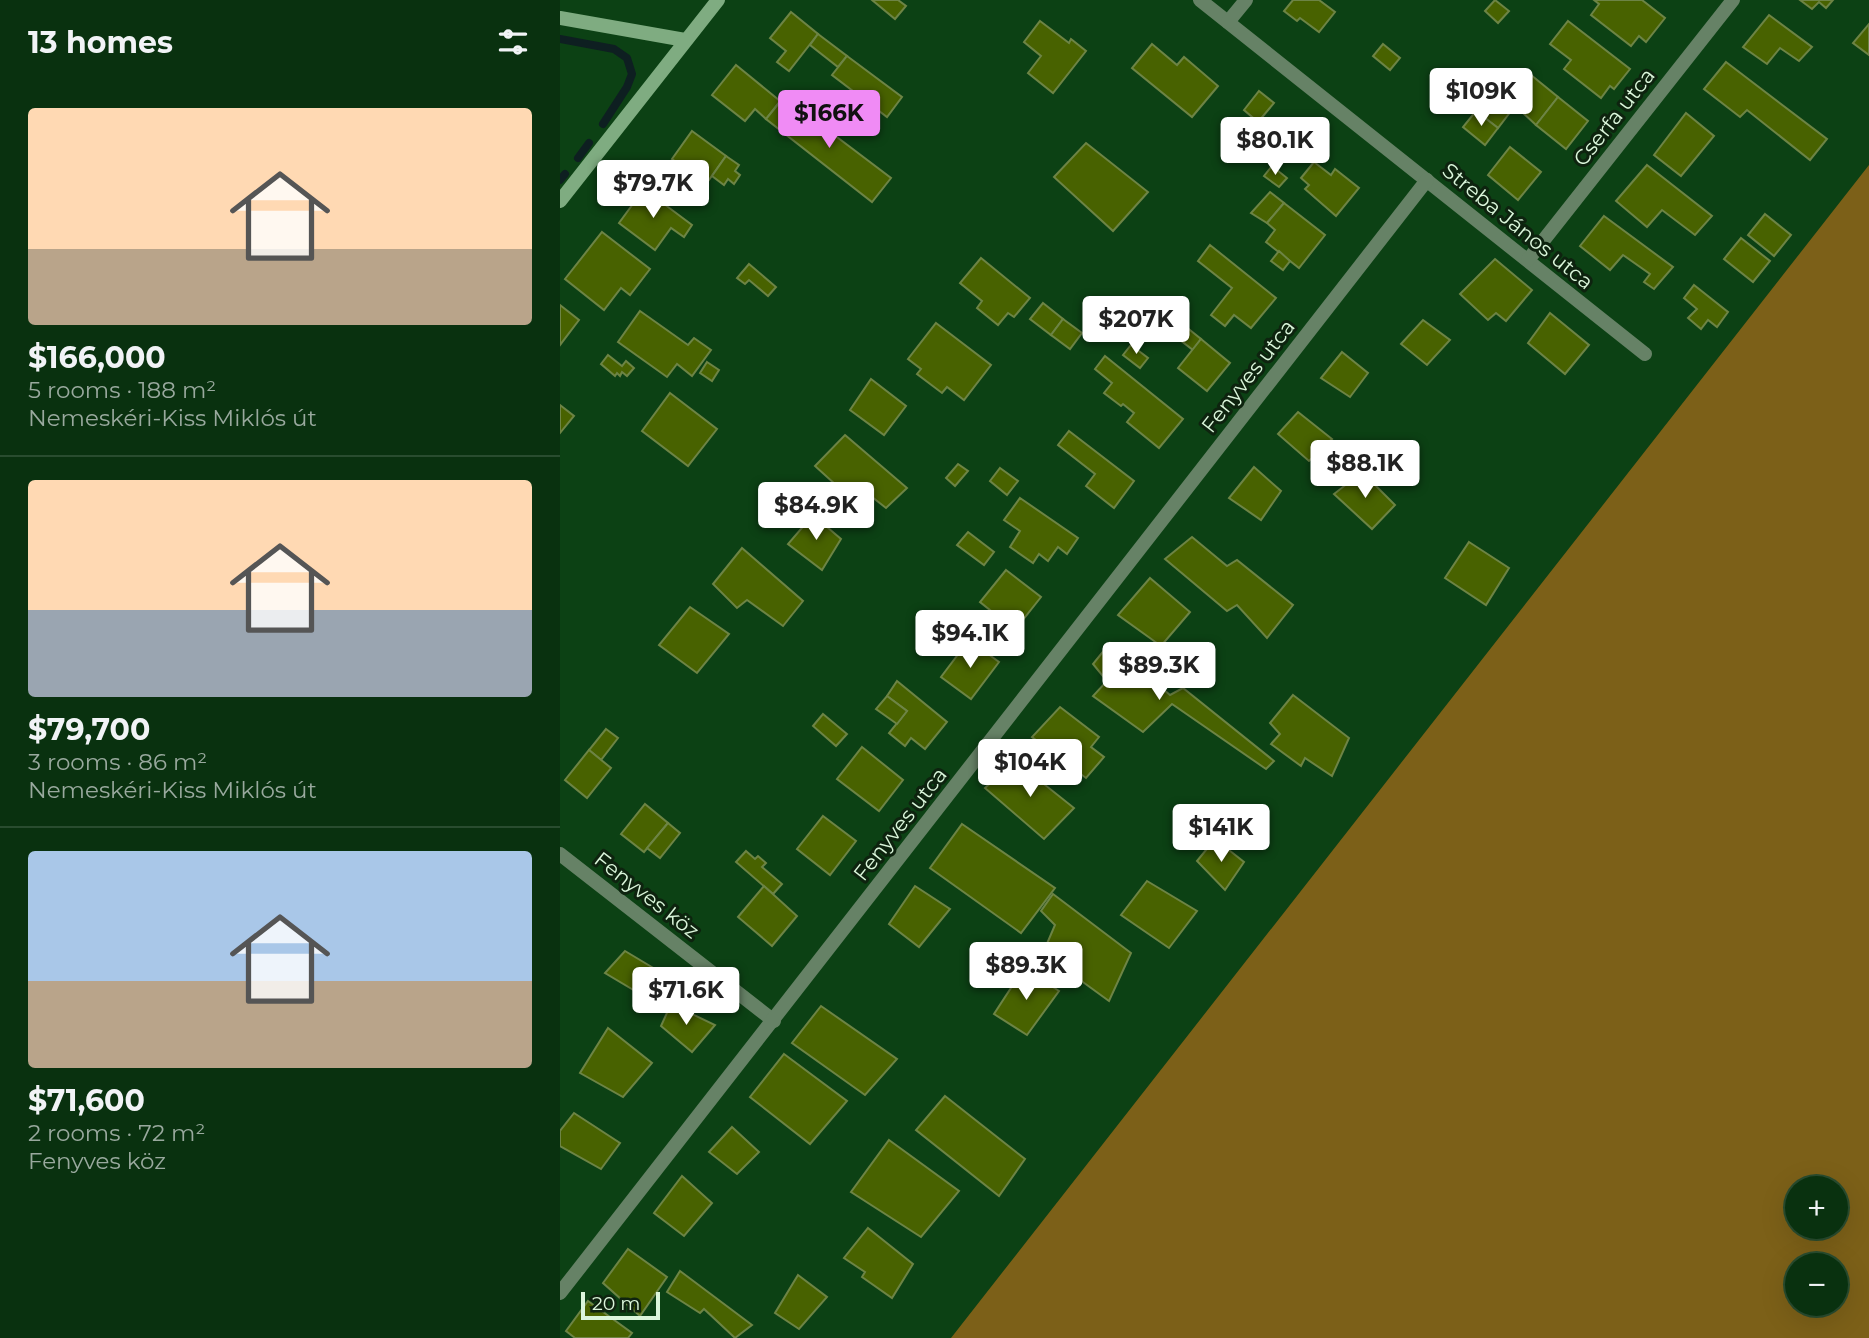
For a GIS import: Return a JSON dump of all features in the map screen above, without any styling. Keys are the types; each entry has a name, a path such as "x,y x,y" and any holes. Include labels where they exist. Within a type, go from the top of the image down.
{"street":[{"path":"560,201 718,0"},
{"name":"Streba János utca","path":"1200,0 1645,354"},
{"path":"1228,22 1246,0"},
{"name":"Cserfa utca","path":"1528,260 1733,0"},
{"path":"560,18 685,40"},
{"name":"Fenyves utca","path":"560,1293 1427,180"},
{"name":"Fenyves köz","path":"560,854 774,1021"}],"shaded area":[{"path":"1869,165 1869,1338 951,1338"}],"building":[{"path":"872,0 898,0 906,6 895,19"},
{"path":"1293,0 1319,0 1335,12 1319,32 1300,18 1297,21 1284,11"},
{"path":"1495,0 1509,11 1498,23 1485,11"},
{"path":"1594,0 1642,0 1665,18 1646,42 1639,36 1631,46 1591,15 1599,4"},
{"path":"1800,0 1833,0 1826,8 1819,2 1812,9"},
{"path":"791,12 818,34 789,71 777,62 786,51 770,38"},
{"path":"1769,15 1812,47 1799,61 1780,48 1767,64 1743,47"},
{"path":"1040,21 1069,43 1071,39 1086,51 1053,93 1028,73 1041,56 1024,42"},
{"path":"1568,21 1630,69 1614,89 1610,86 1601,98 1564,69 1571,60 1550,44"},
{"path":"1869,24 1869,55 1853,43"},
{"path":"818,34 847,56 838,67 810,45"},
{"path":"1152,44 1177,65 1184,57 1218,86 1192,117 1132,68"},
{"path":"1383,44 1400,58 1390,70 1373,56"},
{"path":"847,56 902,97 887,117 832,75"},
{"path":"1726,62 1827,139 1810,160 1747,110 1740,117 1704,89"},
{"path":"736,65 780,101 766,119 755,109 745,121 712,95"},
{"path":"1531,75 1558,97 1536,125 1523,113 1529,105 1515,95"},
{"path":"1496,84 1518,102 1498,128 1476,111"},
{"path":"1259,91 1274,103 1258,122 1244,110"},
{"path":"784,97 891,178 872,202 766,119"},
{"path":"1558,97 1588,121 1566,149 1536,125"},
{"path":"1476,111 1498,128 1485,145 1463,127"},
{"path":"1686,113 1714,136 1681,176 1654,155"},
{"path":"692,131 726,156 706,184 672,159"},
{"path":"1086,143 1148,192 1113,231 1054,177"},
{"path":"1510,147 1541,172 1518,200 1488,175"},
{"path":"726,156 739,165 735,171 740,175 734,184 728,179 724,185 712,176"},
{"path":"1314,162 1331,175 1335,169 1359,188 1336,216 1305,189 1309,185 1301,178"},
{"path":"1647,165 1712,216 1695,235 1662,210 1647,227 1616,201"},
{"path":"1272,166 1287,178 1279,187 1264,176"},
{"path":"644,189 692,225 684,237 671,228 655,250 619,223"},
{"path":"1270,192 1284,203 1267,223 1251,213"},
{"path":"1284,203 1325,235 1299,268 1266,242 1275,230 1267,223"},
{"path":"1765,214 1791,235 1774,256 1748,235"},
{"path":"1604,216 1673,267 1654,289 1644,282 1650,274 1623,255 1610,270 1580,246"},
{"path":"602,232 650,269 630,295 621,288 604,310 565,279"},
{"path":"1741,238 1770,261 1753,282 1724,259"},
{"path":"1210,245 1276,298 1251,328 1234,315 1225,326 1211,315 1232,288 1198,261"},
{"path":"1279,251 1290,261 1283,270 1271,261"},
{"path":"981,258 1030,298 1014,317 1008,313 998,325 977,308 982,301 960,283"},
{"path":"1495,259 1532,290 1506,321 1496,313 1488,320 1460,294"},
{"path":"749,264 776,287 768,296 749,280 745,284 737,278"},
{"path":"1694,285 1728,312 1717,327 1708,320 1701,329 1688,318 1697,309 1684,298"},
{"path":"1043,303 1063,319 1051,335 1030,319"},
{"path":"560,305 579,320 560,345"},
{"path":"640,311 688,345 694,338 711,350 692,376 677,364 667,377 618,342"},
{"path":"1550,313 1589,345 1565,374 1528,343"},
{"path":"1063,319 1082,333 1070,349 1051,335"},
{"path":"1423,320 1450,340 1427,365 1401,344"},
{"path":"1180,322 1201,339 1193,350 1171,333"},
{"path":"936,323 991,365 964,400 947,387 942,393 917,374 921,369 908,359"},
{"path":"1201,339 1230,363 1207,391 1178,368"},
{"path":"1131,345 1148,358 1140,368 1123,355"},
{"path":"1342,352 1368,373 1350,397 1321,378"},
{"path":"608,355 622,366 626,361 634,368 627,376 622,372 620,376 617,373 615,376 601,364"},
{"path":"1105,356 1183,419 1159,448 1127,422 1134,413 1104,393 1112,383 1095,369"},
{"path":"707,362 719,370 712,381 700,373"},
{"path":"871,379 906,406 884,435 850,410"},
{"path":"670,393 717,429 688,466 642,431"},
{"path":"560,405 574,416 560,433"},
{"path":"1298,412 1332,439 1309,461 1278,434"},
{"path":"1069,431 1134,481 1114,508 1086,486 1095,474 1058,445"},
{"path":"845,435 907,488 886,508 872,497 857,504 815,466"},
{"path":"958,464 968,471 955,486 946,478"},
{"path":"1254,467 1281,491 1261,520 1229,498"},
{"path":"1000,468 1018,481 1007,495 990,481"},
{"path":"1362,472 1395,505 1372,529 1334,494"},
{"path":"1020,498 1078,538 1067,554 1058,547 1048,561 1039,554 1033,563 1010,547 1020,531 1004,520"},
{"path":"813,515 841,539 822,570 788,544"},
{"path":"968,532 994,552 984,565 957,545"},
{"path":"1192,537 1227,566 1237,560 1293,605 1267,638 1237,605 1227,611 1165,559"},
{"path":"1469,542 1509,568 1486,605 1445,578"},
{"path":"742,548 803,601 783,626 747,600 737,608 713,584"},
{"path":"1006,570 1041,597 1015,630 980,602"},
{"path":"1150,578 1190,612 1161,646 1118,615"},
{"path":"690,607 729,634 697,673 659,645"},
{"path":"969,640 999,662 971,699 941,677"},
{"path":"1110,643 1170,695 1183,688 1274,761 1266,769 1172,704 1143,732 1093,696 1107,681 1093,664"},
{"path":"897,681 947,722 925,749 911,738 905,746 889,733 907,711 887,696"},
{"path":"1293,695 1349,738 1332,776 1305,758 1301,766 1271,744 1280,734 1270,723"},
{"path":"887,696 907,711 897,724 876,709"},
{"path":"1060,707 1099,737 1091,747 1104,757 1086,778 1032,737"},
{"path":"823,714 847,734 836,746 813,726"},
{"path":"606,729 618,738 601,760 589,750"},
{"path":"862,747 903,780 879,811 837,779"},
{"path":"589,750 611,768 587,798 565,780"},
{"path":"1015,761 1074,808 1044,839 985,788"},
{"path":"645,804 668,823 644,852 621,834"},
{"path":"823,816 856,841 830,875 797,849"},
{"path":"668,823 680,833 660,858 647,848"},
{"path":"962,824 1055,888 1021,933 930,868"},
{"path":"1215,839 1244,862 1225,890 1197,861"},
{"path":"746,851 755,859 758,856 766,863 762,867 782,884 773,894 736,862"},
{"path":"1147,881 1197,911 1169,948 1121,915"},
{"path":"764,886 797,916 772,946 738,917"},
{"path":"915,886 950,909 919,947 889,924"},
{"path":"1053,894 1131,953 1109,1001 1043,953 1055,925 1041,911"},
{"path":"625,951 670,978 652,1001 605,973"},
{"path":"1024,968 1059,991 1027,1035 994,1014"},
{"path":"671,1004 715,1025 692,1052 661,1026"},
{"path":"821,1006 897,1059 865,1095 792,1043"},
{"path":"608,1028 652,1063 623,1097 580,1073"},
{"path":"784,1054 847,1101 810,1144 750,1097"},
{"path":"945,1096 1025,1159 999,1196 916,1130"},
{"path":"574,1113 620,1143 601,1169 560,1146 560,1131"},
{"path":"732,1127 759,1152 737,1174 709,1152"},
{"path":"889,1140 959,1191 921,1237 851,1192"},
{"path":"682,1176 712,1203 684,1236 654,1213"},
{"path":"868,1228 913,1264 892,1298 862,1277 865,1272 844,1258"},
{"path":"628,1249 667,1277 640,1316 603,1283"},
{"path":"680,1271 752,1325 735,1338 704,1309 700,1313 667,1292"},
{"path":"798,1275 827,1297 799,1329 775,1313"},
{"path":"588,1301 632,1333 628,1338 575,1338 566,1331"}],"waterway":[{"path":"560,39 614,49 627,58 632,74 627,87 603,124"},
{"path":"578,158 589,143"},
{"path":"560,180 565,174"}]}
